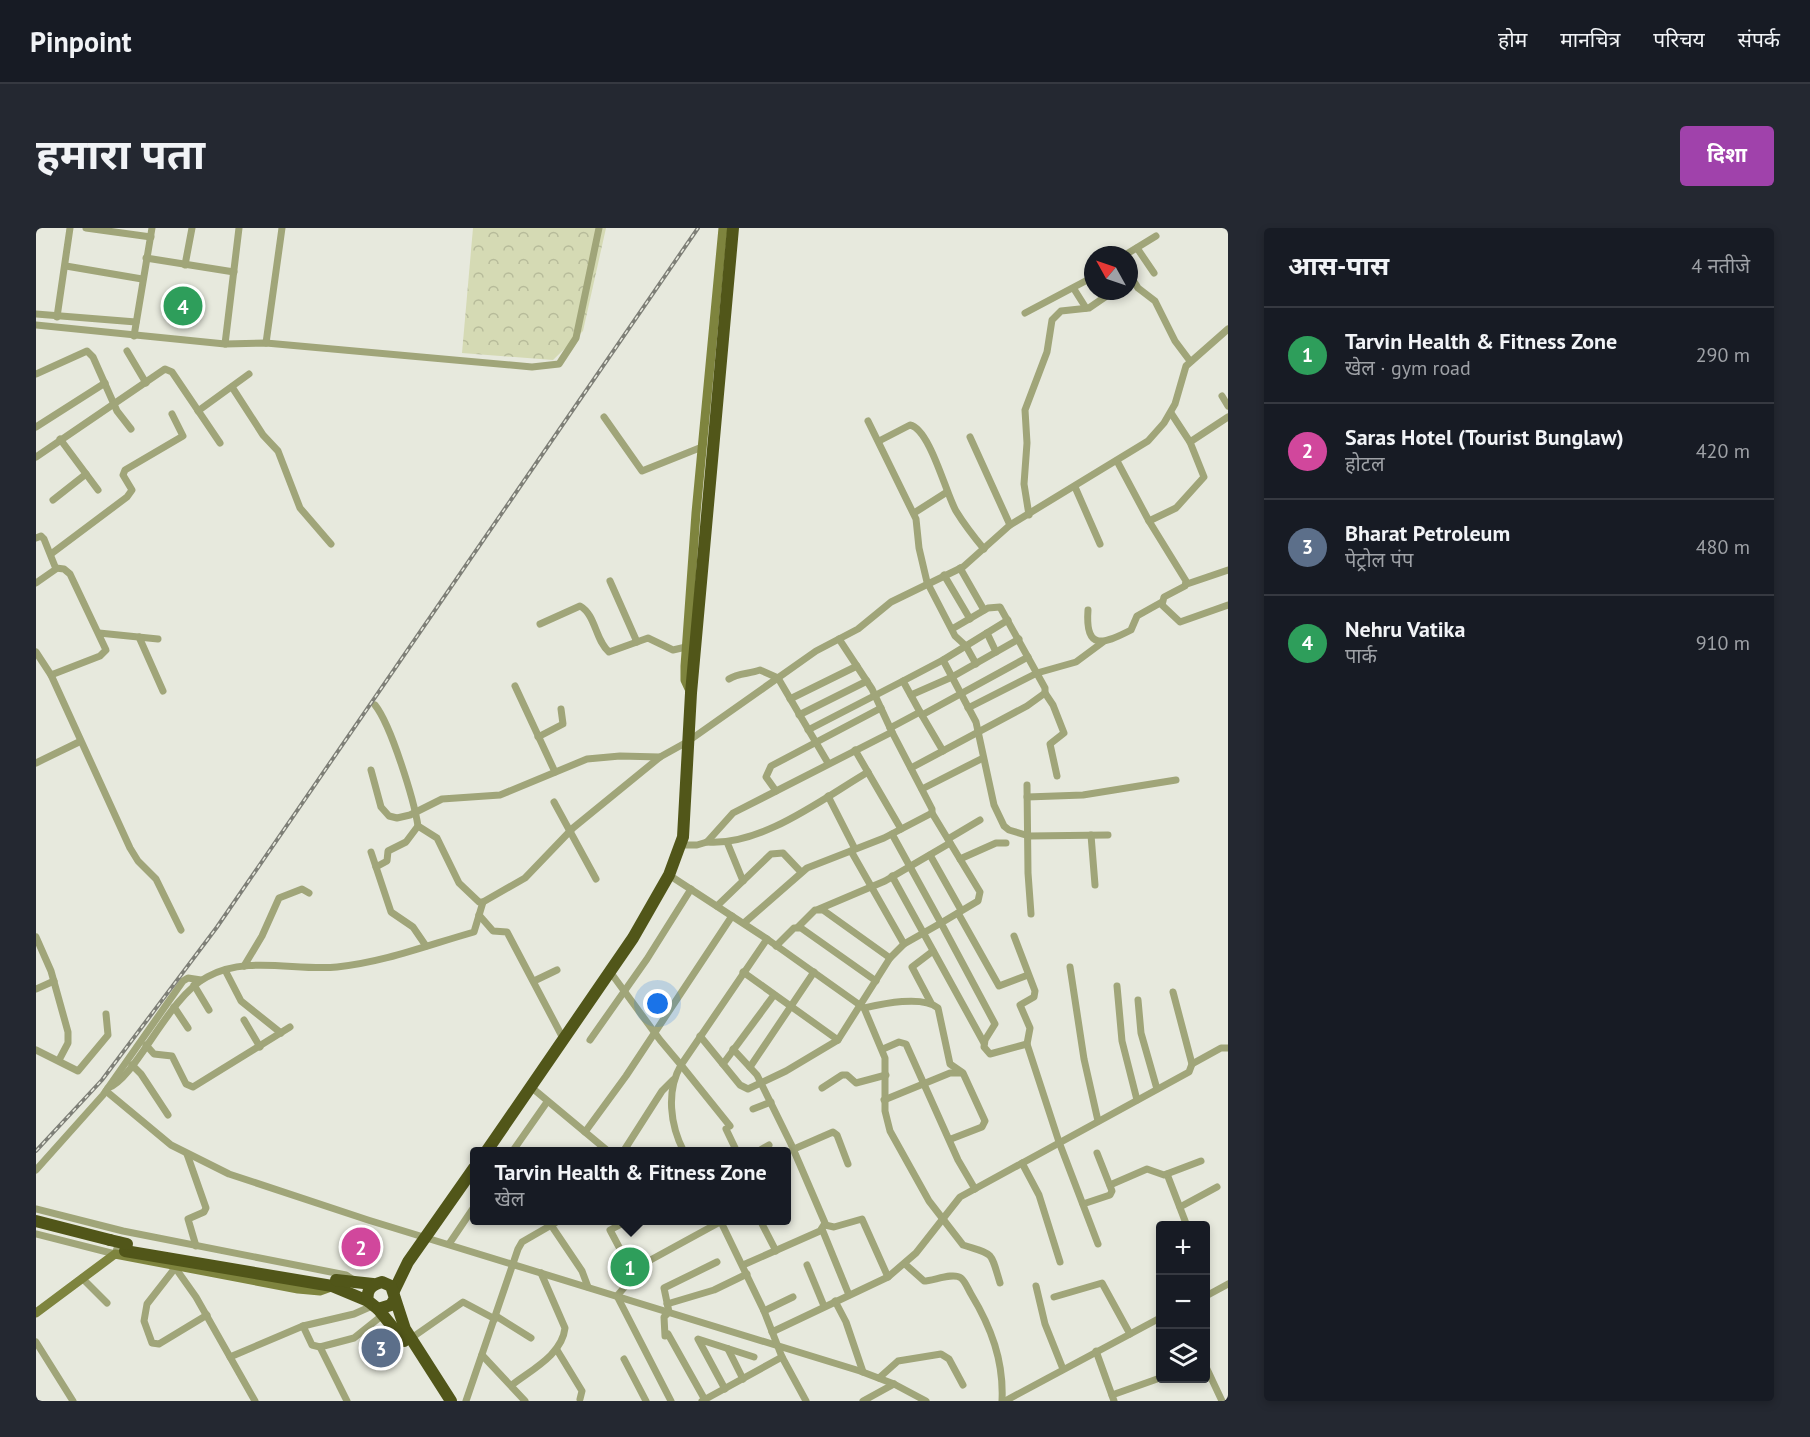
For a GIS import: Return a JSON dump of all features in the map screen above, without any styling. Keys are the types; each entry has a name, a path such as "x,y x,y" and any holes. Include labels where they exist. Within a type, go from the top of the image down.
{"highway":[{"path":"490,1147 611,974 669,875 681,845 685,812 691,693 733,228"},
{"path":"36,1229 117,1247 332,1286 376,1308 392,1305 394,1294 408,1262 470,1174"},
{"path":"36,1221 117,1247 372,1284 394,1294"},
{"path":"408,1262 372,1284 368,1292 376,1308 408,1341 451,1401"},
{"path":"394,1294 408,1341 442,1401"}],"street":[{"path":"55,327 70,228"},
{"path":"86,228 151,237"},
{"path":"134,336 152,228"},
{"path":"185,265 192,228"},
{"path":"225,344 239,228"},
{"path":"267,343 282,228"},
{"path":"36,325 225,344 267,343 532,367 559,364 576,338 599,228"},
{"path":"691,693 685,680 686,647 723,228"},
{"path":"1138,247 1156,236"},
{"path":"1138,249 1154,273"},
{"path":"146,258 234,272"},
{"path":"66,266 142,279"},
{"path":"1025,313 1084,283"},
{"path":"1138,288 1155,301 1175,341 1190,361"},
{"path":"1074,289 1086,308"},
{"path":"1029,515 1024,484 1028,443 1025,410 1047,352 1052,320 1061,311 1086,308 1100,300"},
{"path":"36,314 136,322"},
{"path":"107,1090 119,1082 174,1007 201,980 225,970 244,966 335,967 391,958 474,932 483,902 525,878 570,832 660,757 687,742 778,678 858,629 891,602 927,582 960,568 1010,525 1148,441 1171,413 1184,370 1190,361 1228,329"},
{"path":"36,375 85,350 91,354 115,405 131,429"},
{"path":"127,351 146,383"},
{"path":"36,457 162,371 170,370 220,443"},
{"path":"198,411 249,374"},
{"path":"36,427 105,383"},
{"path":"232,387 262,435 278,451 300,508 330,544"},
{"path":"1222,396 1228,406"},
{"path":"1149,521 1176,508 1204,479 1190,442 1171,413"},
{"path":"51,554 128,496 132,490 123,475 125,470 183,435 172,414"},
{"path":"604,417 642,471 702,447"},
{"path":"1190,442 1228,417"},
{"path":"868,421 914,513 927,582 952,629 966,646 976,664"},
{"path":"879,441 909,426 916,427 938,466 955,510 984,549"},
{"path":"970,437 1010,525"},
{"path":"60,440 98,490"},
{"path":"1117,461 1149,521 1187,584"},
{"path":"53,500 86,474"},
{"path":"1075,487 1101,544"},
{"path":"914,513 947,492"},
{"path":"36,538 43,538 56,568 55,573 36,583"},
{"path":"51,675 104,653 106,647 70,574 64,569 56,568"},
{"path":"960,568 984,610"},
{"path":"968,708 1037,673 1076,662 1103,642 1131,630 1137,616 1162,602 1164,597 1187,584 1228,570"},
{"path":"944,575 970,619"},
{"path":"610,581 637,642"},
{"path":"1162,602 1180,622 1228,605"},
{"path":"540,624 580,606 586,610 603,647 609,652 650,638 673,650 686,647"},
{"path":"952,629 984,610 997,606 1008,620 1053,705 1064,733 1052,740 1050,744 1057,776"},
{"path":"1088,610 1088,633 1092,639 1103,642"},
{"path":"808,730 943,660 1008,620"},
{"path":"99,633 158,639"},
{"path":"987,633 996,652"},
{"path":"139,637 163,691"},
{"path":"700,1036 744,1089 762,1083 838,1040 862,1007 890,958 904,944 981,896 932,813 875,695 839,639"},
{"path":"911,695 952,677 1018,639"},
{"path":"36,652 51,675 79,742 129,848 156,879 181,930"},
{"path":"707,842 729,816 1028,657"},
{"path":"943,660 976,722 1000,821 1008,830 1027,835 1108,835"},
{"path":"790,699 857,666"},
{"path":"729,679 736,675 748,675 760,670 778,678 828,763"},
{"path":"799,715 867,681"},
{"path":"903,681 943,751"},
{"path":"515,686 555,772"},
{"path":"911,768 1027,706 1045,693"},
{"path":"375,705 399,761 417,812 418,826 406,842 389,849 387,861 376,867"},
{"path":"776,791 766,777 767,769 881,708"},
{"path":"538,737 563,724 561,709"},
{"path":"36,763 79,742"},
{"path":"855,750 901,829"},
{"path":"371,770 378,801 384,812 397,818 450,798 500,795 573,763 601,757 660,757"},
{"path":"922,789 983,758"},
{"path":"681,845 728,842 768,829 868,772"},
{"path":"1027,797 1083,795 1176,780"},
{"path":"1027,785 1031,914"},
{"path":"828,796 853,850 904,944"},
{"path":"554,802 596,879"},
{"path":"744,923 801,872 892,834 932,813"},
{"path":"776,946 819,909 872,887 930,855 980,820"},
{"path":"418,826 437,838 459,883 479,902 483,902"},
{"path":"892,834 995,1024 984,1043"},
{"path":"1091,835 1095,885"},
{"path":"728,842 743,880"},
{"path":"960,859 996,843 1006,843"},
{"path":"370,852 391,912 413,927 426,946"},
{"path":"717,906 766,858 776,852 783,854 801,872"},
{"path":"930,855 999,986 1028,975"},
{"path":"669,875 744,923 862,1007 883,1049 886,1075 884,1100 890,1131 929,1201 963,1245 981,1248 990,1256 1000,1283"},
{"path":"892,876 989,1054 1027,1044"},
{"path":"244,966 262,936 279,898 302,889 309,893"},
{"path":"590,1040 691,889"},
{"path":"819,909 890,958"},
{"path":"479,915 493,931 507,932 564,1040"},
{"path":"585,1132 732,916"},
{"path":"798,927 876,981"},
{"path":"1014,936 1035,994 1020,1005 1030,1028 1027,1044 1059,1142 1098,1244"},
{"path":"36,938 54,981 69,1038 59,1060"},
{"path":"626,1147 767,939"},
{"path":"933,951 912,967 931,1003 939,1010 950,1073"},
{"path":"1070,967 1084,1059 1098,1121"},
{"path":"225,970 239,999 281,1033"},
{"path":"534,981 557,970"},
{"path":"743,972 838,1040"},
{"path":"750,1067 814,972"},
{"path":"611,974 728,1128 735,1147"},
{"path":"36,1170 107,1090 183,981 188,978 201,980"},
{"path":"36,989 54,981"},
{"path":"194,985 209,1010"},
{"path":"1117,986 1122,1041 1137,1100"},
{"path":"772,1332 888,1277 905,1264 944,1221 957,1200 1186,1074 1192,1064 1173,992"},
{"path":"723,1064 774,995"},
{"path":"1138,1000 1141,1034 1157,1089"},
{"path":"862,1007 893,1002 931,1003"},
{"path":"174,1007 188,1028"},
{"path":"36,1050 76,1070 83,1066 108,1035 106,1014"},
{"path":"244,1020 260,1047"},
{"path":"146,1045 154,1054 172,1056 186,1084 193,1087 290,1027"},
{"path":"883,1049 903,1042 951,1139 958,1160 975,1190"},
{"path":"1192,1064 1221,1048 1228,1048"},
{"path":"734,1049 762,1083 794,1149 824,1218 823,1227 849,1295"},
{"path":"950,1064 963,1073 985,1123 982,1127 951,1139"},
{"path":"132,1065 141,1074 168,1115"},
{"path":"884,1100 950,1073 963,1073"},
{"path":"822,1088 845,1074 856,1083 886,1075"},
{"path":"673,1080 674,1125 682,1147"},
{"path":"531,1088 603,1147"},
{"path":"107,1090 155,1134 187,1154 250,1182 617,1296 668,1308 863,1372 894,1384 926,1401"},
{"path":"516,1147 547,1102"},
{"path":"753,1109 771,1102"},
{"path":"794,1149 833,1132 837,1135 848,1164"},
{"path":"1083,1204 1110,1195 1112,1191 1097,1153"},
{"path":"187,1154 206,1208 204,1212 188,1219 196,1246"},
{"path":"1110,1185 1148,1169 1160,1176 1201,1161"},
{"path":"1023,1163 1039,1195 1060,1262"},
{"path":"1167,1174 1185,1221"},
{"path":"1180,1207 1217,1186"},
{"path":"36,1209 123,1231 346,1275 372,1284"},
{"path":"449,1244 470,1213"},
{"path":"743,1265 823,1227 834,1227 862,1219 888,1277"},
{"path":"466,1401 522,1242 551,1225 582,1271 588,1287"},
{"path":"621,1225 610,1230 628,1264"},
{"path":"617,1296 645,1263 713,1225"},
{"path":"722,1225 764,1311 782,1357 806,1401"},
{"path":"762,1225 776,1251"},
{"path":"36,1313 82,1278 117,1247 123,1231"},
{"path":"36,1234 117,1247 174,1267 298,1289 320,1291 332,1286"},
{"path":"717,1262 666,1286 663,1292 668,1308 664,1317 667,1335 704,1400 782,1357"},
{"path":"905,1264 924,1281 955,1276 961,1278 980,1308 997,1348 1003,1401 1156,1321"},
{"path":"807,1265 824,1306"},
{"path":"174,1267 207,1315 255,1401"},
{"path":"174,1267 147,1304 144,1321 152,1343 159,1344 207,1315"},
{"path":"512,1385 557,1350 565,1328 542,1273"},
{"path":"668,1308 747,1274"},
{"path":"82,1278 107,1303"},
{"path":"1054,1298 1102,1282 1130,1334"},
{"path":"1210,1294 1228,1284"},
{"path":"1036,1286 1045,1324 1063,1369"},
{"path":"617,1296 670,1401"},
{"path":"764,1311 793,1297"},
{"path":"835,1301 846,1322 863,1372"},
{"path":"408,1341 463,1302 531,1338"},
{"path":"230,1357 303,1326 376,1308"},
{"path":"303,1326 312,1345 320,1347 358,1336 376,1308"},
{"path":"725,1389 698,1340 754,1357"},
{"path":"36,1342 70,1400"},
{"path":"320,1347 347,1401"},
{"path":"728,1349 743,1378"},
{"path":"557,1350 582,1393 578,1400"},
{"path":"1096,1351 1113,1398 1156,1380"},
{"path":"879,1378 898,1361 941,1354 949,1359 963,1385"},
{"path":"482,1355 525,1401"},
{"path":"624,1359 646,1401"},
{"path":"1210,1376 1222,1401"},
{"path":"863,1401 894,1384"},
{"path":"1017,1394 1021,1401"}],"green space":[{"path":"473,228 606,228 583,331 553,360 462,353"}],"railway":[{"path":"36,1151 102,1080 217,927 698,228"}],"place":[{"name":"Nehru Vatika","path":"183,306"},
{"name":"Saras Hotel (Tourist Bunglaw)","path":"361,1247"},
{"name":"Tarvin Health & Fitness Zone","path":"630,1267"},
{"name":"Bharat Petroleum","path":"381,1348"}]}
